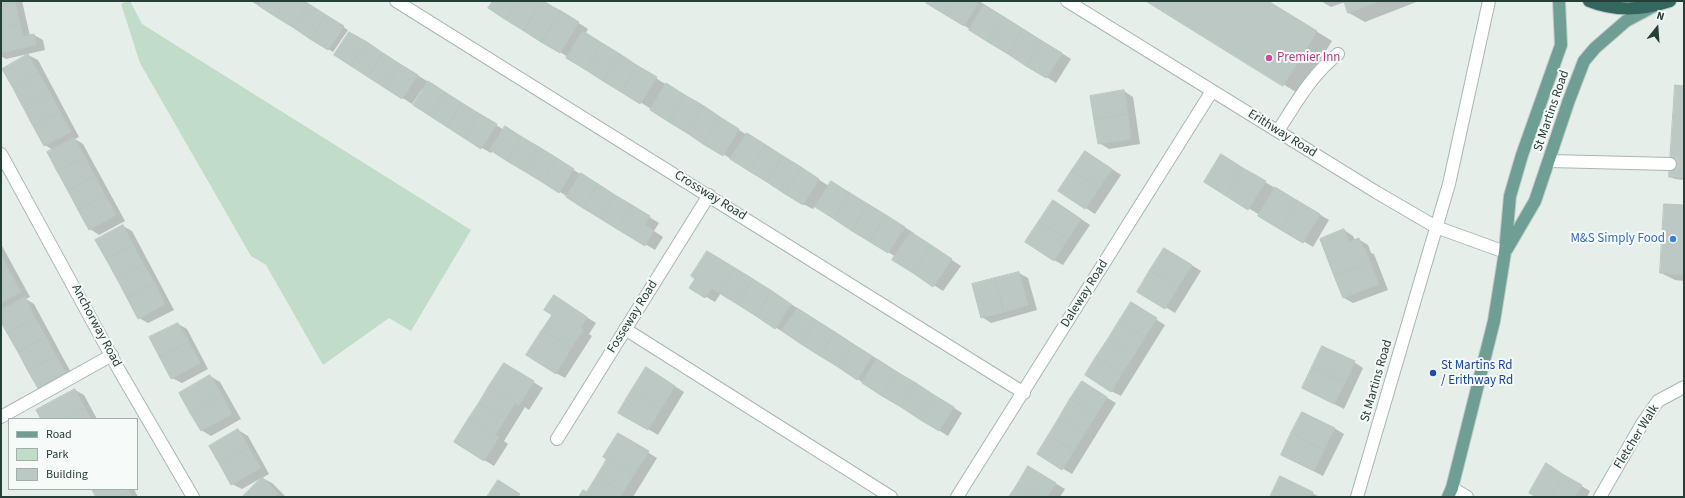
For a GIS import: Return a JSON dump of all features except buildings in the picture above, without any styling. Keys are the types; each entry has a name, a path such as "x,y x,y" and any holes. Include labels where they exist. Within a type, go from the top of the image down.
{"highway":[{"path":"1589,1 1604,7 1632,9 1655,6 1670,1"}],"main road":[{"name":"St Martins Road","path":"1450,493 1494,320 1506,252 1510,196 1522,155 1562,45 1559,1"},
{"name":"St Martins Road","path":"1506,252 1535,201 1550,161 1569,100 1584,61 1595,48 1626,21 1655,6"}],"street":[{"name":"Crossway Road","path":"396,1 1024,393"},
{"name":"Erithway Road","path":"1066,1 1436,227 1506,252"},
{"name":"St Martins Road","path":"1357,497 1449,184 1489,1"},
{"path":"1278,131 1308,85 1327,63 1338,54"},
{"name":"Daleway Road","path":"957,497 1024,393 1212,91"},
{"name":"Anchorway Road","path":"2,158 170,459 193,497"},
{"path":"1550,161 1670,164"},
{"name":"Fosseway Road","path":"558,439 708,195"},
{"path":"625,330 891,497"},
{"path":"1,417 112,355"},
{"name":"Fletcher Walk","path":"1600,497 1642,424 1658,401 1684,387"},
{"path":"1450,493 1467,497"}],"green space":[{"path":"130,1 142,24 471,230 411,331 389,318 323,365 266,265 251,256 140,63 121,4"}],"tunnel":[{"path":"1670,164 1684,164"}],"place":[{"name":"Premier Inn","path":"1269,58"},
{"name":"M&S Simply Food","path":"1673,239"},
{"name":"St Martins Rd / Erithway Rd","path":"1433,373"}]}
